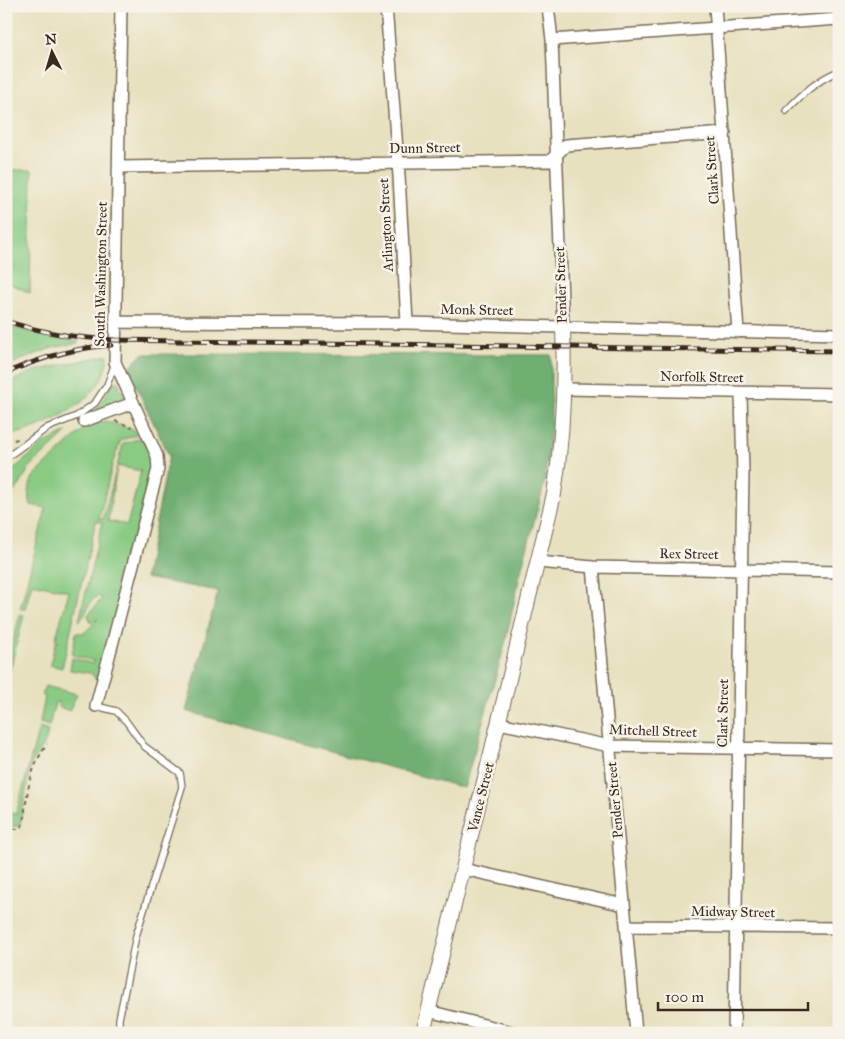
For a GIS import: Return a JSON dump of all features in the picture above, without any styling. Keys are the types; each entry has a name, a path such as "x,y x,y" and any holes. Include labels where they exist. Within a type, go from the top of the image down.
{"street":[{"name":"South Washington Street","path":"96,706 158,469 157,456 115,362 121,6"},
{"name":"Arlington Street","path":"386,6 398,163 406,324"},
{"name":"Pender Street","path":"538,562 558,467 565,389 552,40 548,6"},
{"name":"Clark Street","path":"715,6 738,332"},
{"path":"552,40 718,29 839,18"},
{"name":"Dunn Street","path":"119,167 550,161 566,145 725,134"},
{"name":"Monk Street","path":"115,322 406,324 839,334"},
{"name":"Norfolk Street","path":"565,389 741,394 839,394"},
{"name":"Clark Street","path":"734,1033 742,570 743,450 741,394"},
{"path":"84,421 133,403"},
{"name":"Rex Street","path":"538,562 593,567 839,572"},
{"name":"Vance Street","path":"423,1033 538,562"},
{"name":"Pender Street","path":"593,567 636,1033"},
{"name":"Mitchell Street","path":"499,723 610,746 839,750"},
{"path":"464,869 624,905"},
{"name":"Midway Street","path":"627,926 839,928"},
{"path":"428,1012 516,1033"}],"lane":[{"path":"786,111 808,88 823,78 839,71"},
{"path":"6,458 47,428 77,416 95,403 107,385 115,362"},
{"path":"96,706 116,712 126,721 144,746 180,773 182,786 136,936 119,1019 119,1033"}],"path":[{"path":"99,416 131,427 148,437"},
{"path":"6,829 20,829 23,824 28,782 34,763 47,744"}],"green space":[{"path":"6,170 32,170 30,293 6,282"},
{"path":"6,327 78,341 78,343 52,348 6,366"},
{"path":"142,354 551,355 551,430 544,485 520,575 505,644 464,788 186,711 218,591 145,578 169,456 128,369"},
{"path":"108,355 104,372 96,387 85,399 55,419 6,437 6,384 34,371"},
{"path":"115,381 118,382 126,400 121,404 94,413"},
{"path":"106,421 133,430 137,435 121,440 113,462 99,519 103,519 117,467 108,521 127,525 141,471 117,466 123,444 143,437 151,456 151,467 104,664 96,680 91,673 70,670 72,658 93,664 94,661 72,655 76,633 84,633 98,619 91,622 88,615 102,598 98,596 94,598 79,621 102,523 96,521 62,668 50,665 55,644 59,641 55,641 69,591 32,583 25,609 20,609 46,508 31,505 28,491 33,477 89,424"},
{"path":"67,432 29,468 20,485 6,500 6,476 43,444"},
{"path":"20,614 24,615 6,686 6,669"},
{"path":"45,686 77,694 69,711 59,707 59,702 55,703 49,726 40,723 45,697 42,695"},
{"path":"39,728 48,731 46,740 31,765 19,826 6,827 6,812 16,814"}],"railway":[{"path":"6,321 60,334 115,340 839,351"},
{"path":"6,373 57,354 111,345"}]}
